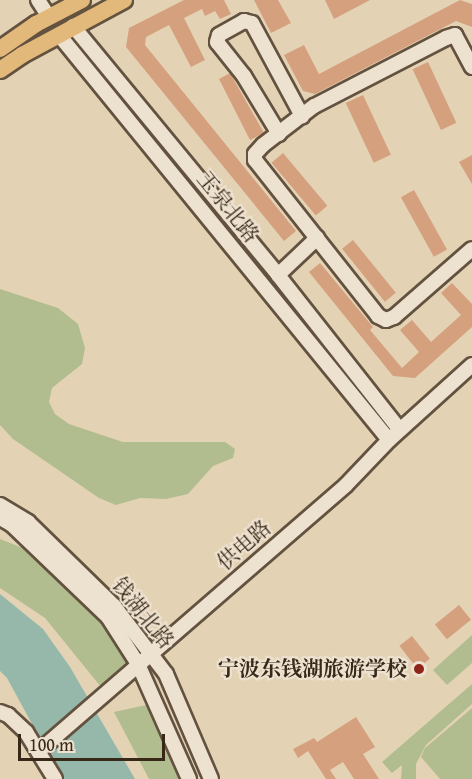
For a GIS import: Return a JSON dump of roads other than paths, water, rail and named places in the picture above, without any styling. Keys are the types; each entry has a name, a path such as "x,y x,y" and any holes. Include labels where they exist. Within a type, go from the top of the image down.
{"main road":[{"path":"0,50 56,9 82,0"},
{"path":"0,70 124,0"},
{"name":"玉泉北路","path":"56,9 66,31"}],"street":[{"name":"玉泉北路","path":"38,0 56,9"},
{"path":"279,134 244,76 217,42 219,35 244,21 252,23 302,116"},
{"name":"玉泉北路","path":"66,31 278,275 394,435"},
{"name":"玉泉北路","path":"66,31 394,435"},
{"path":"472,67 455,35 315,106 263,145 255,154 255,160 378,316 386,320 394,317 472,249"},
{"path":"278,275 317,238"},
{"name":"供电路","path":"43,747 346,485 394,435 472,365"},
{"name":"钱湖北路","path":"0,505 28,522 65,555 114,606 166,674 211,779"},
{"name":"钱湖北路","path":"0,518 11,524 108,617 138,664 189,779"},
{"path":"0,712 8,715 43,747 55,779"}],"place":[{"name":"宁波东钱湖旅游学校","path":"419,669"}]}
